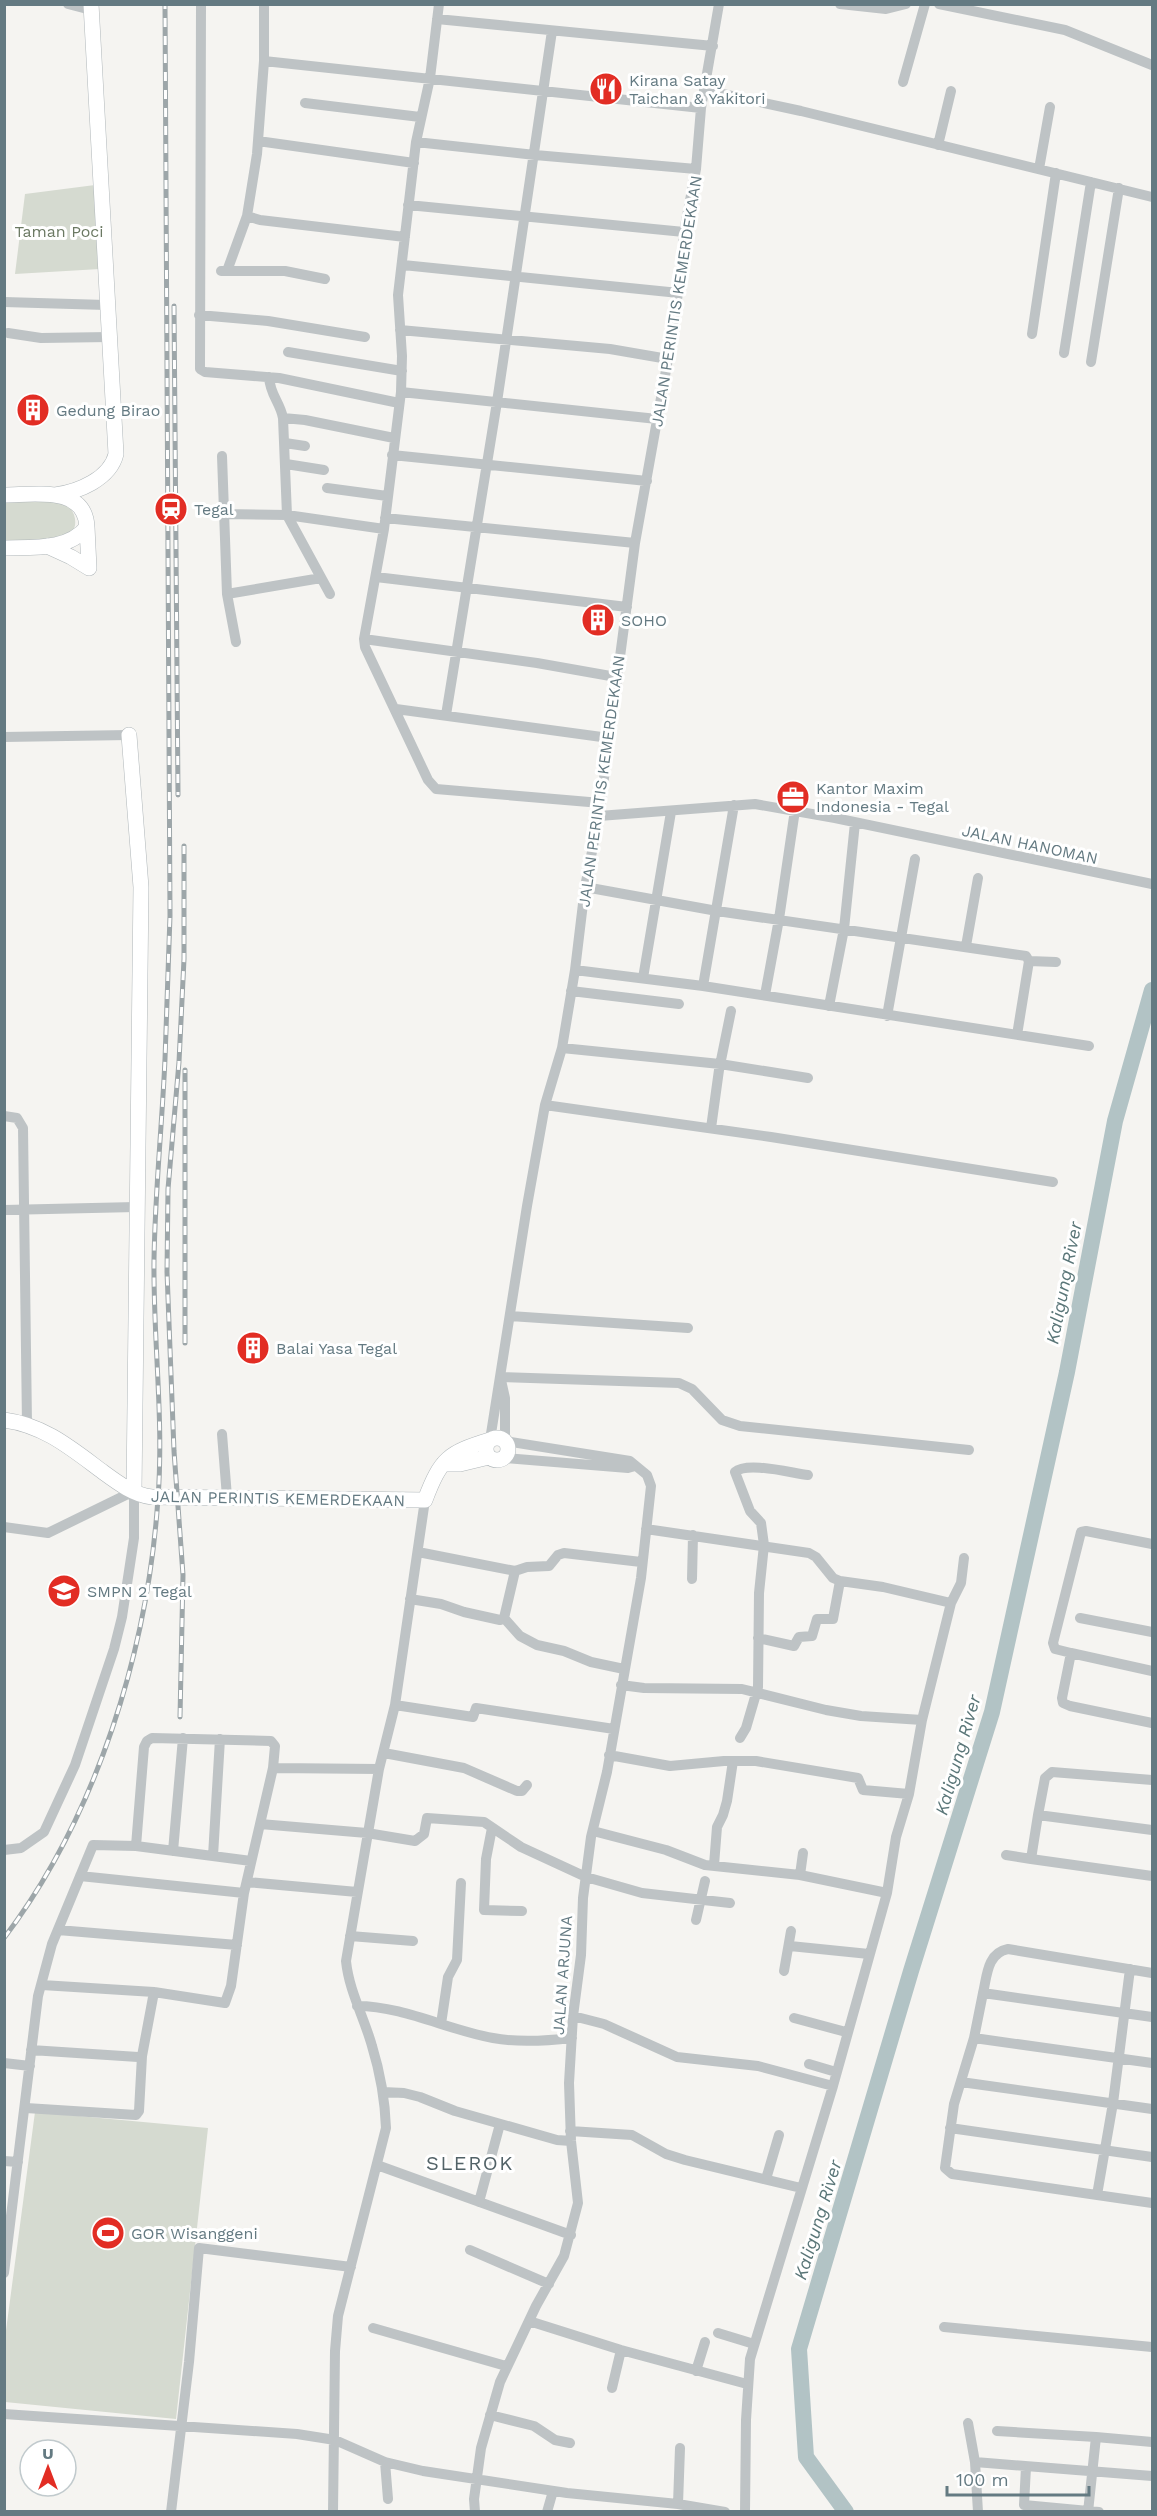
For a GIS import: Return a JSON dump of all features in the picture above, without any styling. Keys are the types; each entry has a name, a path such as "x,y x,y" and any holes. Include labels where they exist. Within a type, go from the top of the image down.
{"street":[{"path":"4,495 55,495 74,492 110,469 116,454 91,7 68,4"},
{"path":"201,4 200,370 215,374 269,377 400,397 497,402 657,419"},
{"path":"264,4 264,61 258,141 247,216 224,271 285,272 325,279"},
{"path":"439,4 430,78 416,142 398,295 402,371 400,397 385,523 364,639 370,660 396,709 428,780 436,789 600,803"},
{"name":"JALAN PERINTIS KEMERDEKAAN","path":"498,1441 501,1377 526,1206 545,1105 562,1048 575,970 585,887 599,816 635,543 679,293 684,232 696,169 701,108 719,4"},
{"path":"840,4 886,9 906,4"},
{"path":"903,82 925,4"},
{"path":"939,4 1065,30 1152,65"},
{"path":"437,19 713,46"},
{"path":"446,715 497,402 552,31"},
{"path":"264,61 430,78 544,93 701,108"},
{"path":"704,90 1152,197"},
{"path":"938,145 951,91"},
{"path":"305,103 420,117"},
{"path":"1039,169 1050,107"},
{"path":"258,141 414,163"},
{"path":"416,142 696,169"},
{"path":"1032,334 1056,173"},
{"path":"1064,353 1091,182"},
{"path":"1091,362 1119,188"},
{"path":"408,205 684,232"},
{"path":"247,216 260,220 405,237"},
{"path":"403,265 679,293"},
{"path":"4,302 106,305"},
{"path":"199,315 259,320 366,337"},
{"path":"400,330 623,350 668,359"},
{"path":"8,333 41,338 110,338"},
{"path":"288,352 402,371"},
{"path":"269,377 271,393 283,418 287,515 330,594"},
{"path":"283,418 305,420 394,438"},
{"path":"285,443 305,446"},
{"path":"392,455 647,481"},
{"path":"222,456 227,594 236,642"},
{"path":"285,464 324,470"},
{"path":"46,546 89,568 87,520 90,483"},
{"path":"327,488 387,496"},
{"path":"55,495 70,500 87,520"},
{"path":"224,514 287,515 385,523 477,527 635,543"},
{"path":"4,548 46,546 71,540 87,520"},
{"path":"376,577 627,607"},
{"path":"227,594 321,578"},
{"path":"364,639 616,676"},
{"path":"396,709 609,738"},
{"path":"4,737 129,735 141,887 134,1538 122,1617 114,1649 75,1765 45,1832 32,1843 6,1852"},
{"name":"JALAN HANOMAN","path":"599,816 755,804 795,810 1152,885"},
{"path":"703,986 734,805"},
{"path":"765,995 795,810"},
{"path":"643,978 671,812"},
{"path":"829,1006 844,929 855,823"},
{"path":"887,1016 915,859"},
{"path":"966,946 978,878"},
{"path":"585,887 717,911 1026,956 1029,961 1017,1035"},
{"path":"1029,961 1056,962"},
{"path":"575,970 765,995 1089,1046"},
{"path":"571,991 679,1004"},
{"path":"711,1128 720,1064 731,1011"},
{"path":"562,1048 720,1064 808,1078"},
{"path":"545,1105 711,1128 1053,1182"},
{"path":"4,1116 17,1118 23,1128 27,1424"},
{"path":"4,1210 136,1207"},
{"path":"510,1316 688,1328"},
{"path":"501,1377 679,1383 692,1389 722,1420 740,1426 969,1450"},
{"name":"JALAN PERINTIS KEMERDEKAAN","path":"4,1420 27,1424 59,1440 120,1485 152,1497 425,1500 432,1479 451,1455 460,1450 498,1441"},
{"path":"222,1434 227,1497"},
{"path":"443,1464 460,1464 496,1458 628,1468 635,1466 630,1461 498,1441"},
{"name":"JALAN PERINTIS KEMERDEKAAN","path":"496,1458 486,1447 498,1441"},
{"name":"JALAN ARJUNA","path":"475,2511 481,2448 506,2366 564,2256 578,2203 570,2136 569,2083 573,2016 581,1955 586,1877 593,1830 608,1772 651,1486 647,1475 635,1466"},
{"path":"740,1738 746,1728 756,1692 759,1593 764,1545 761,1523 750,1511 735,1472 744,1468 761,1468 808,1474"},
{"path":"4,1527 48,1533 134,1491"},
{"path":"333,2511 335,2351 341,2302 386,2128 383,2092 373,2047 347,1975 346,1961 379,1769 395,1705 425,1500"},
{"path":"646,1529 809,1553 816,1557 833,1578 840,1581 883,1587 951,1603"},
{"path":"1152,1544 1081,1532 1053,1643 1053,1648 1057,1650 1152,1671"},
{"path":"692,1579 693,1535"},
{"path":"418,1552 515,1571 527,1567 549,1566 558,1555 564,1553 641,1562"},
{"path":"745,2511 747,2384 754,2344 833,2086 846,2032 887,1893 896,1837 909,1794 922,1720 951,1603 961,1583 964,1558"},
{"path":"504,1618 515,1571"},
{"path":"758,1638 794,1646 799,1637 812,1636 817,1619 834,1619 840,1581"},
{"path":"410,1599 441,1604 493,1620 504,1618"},
{"path":"504,1618 520,1635 537,1645 564,1651 591,1662 624,1669"},
{"path":"1080,1618 1152,1632"},
{"path":"1071,1653 1062,1698 1064,1703 1152,1723"},
{"path":"621,1685 644,1688 742,1689 826,1710 861,1716 922,1720"},
{"path":"395,1705 473,1717 476,1708 614,1728"},
{"path":"42,1985 154,1992 225,2003 231,1986 251,1861 273,1768 274,1743 183,1738 152,1738 147,1741 144,1747 136,1846"},
{"path":"173,1851 183,1738"},
{"path":"213,1856 220,1739"},
{"path":"384,1753 464,1768 517,1791 522,1791 527,1785"},
{"path":"609,1755 670,1766 733,1761 772,1763 858,1778 863,1790 909,1794"},
{"path":"714,1865 717,1827 725,1808 733,1761"},
{"path":"273,1768 379,1769"},
{"path":"1031,1859 1046,1778 1052,1772 1152,1780"},
{"path":"1038,1815 1152,1830"},
{"path":"260,1824 367,1833 416,1841 423,1834 427,1818 432,1816 484,1822 521,1847 586,1877 642,1893 730,1903"},
{"path":"492,1828 486,1859 484,1910 522,1911"},
{"path":"593,1830 666,1850 697,1863 800,1875 887,1893"},
{"path":"4,2274 38,1996 52,1944 93,1845 136,1846 251,1861"},
{"path":"800,1875 803,1853"},
{"path":"1006,1855 1152,1876"},
{"path":"80,1876 357,1892"},
{"path":"696,1920 705,1881"},
{"path":"441,2024 448,1977 457,1960 461,1883"},
{"path":"58,1930 237,1945"},
{"path":"784,1971 790,1946 790,1931"},
{"path":"350,1936 413,1941"},
{"path":"790,1946 869,1954"},
{"path":"1152,1973 1008,1949 1000,1951 992,1959 983,1993 975,2038 950,2128 945,2168 949,2173 1152,2203"},
{"path":"1097,2195 1113,2103 1130,1969"},
{"path":"26,2108 136,2115 139,2111 142,2056 154,1992"},
{"path":"983,1993 1152,2017"},
{"path":"357,2006 378,2007 492,2038 512,2041 572,2038"},
{"path":"573,2016 604,2024 677,2057 758,2066 833,2086"},
{"path":"794,2018 846,2032"},
{"path":"975,2038 1152,2063"},
{"path":"31,2050 142,2056"},
{"path":"4,2063 30,2066"},
{"path":"809,2064 836,2072"},
{"path":"961,2082 1152,2109"},
{"path":"383,2092 412,2095 557,2140 570,2136 632,2135 666,2154 801,2188"},
{"path":"479,2202 500,2124"},
{"path":"950,2128 1152,2157"},
{"path":"766,2179 779,2135"},
{"path":"4,2161 18,2162"},
{"path":"377,2165 571,2235"},
{"path":"171,2511 182,2428 199,2248 351,2267"},
{"path":"470,2250 549,2284"},
{"path":"529,2321 621,2350 747,2384"},
{"path":"944,2327 1152,2348"},
{"path":"373,2328 506,2366"},
{"path":"718,2333 754,2344"},
{"path":"696,2371 705,2342"},
{"path":"612,2388 621,2350"},
{"path":"4,2414 182,2428 297,2434 335,2440 385,2462 423,2471 553,2491 725,2511"},
{"path":"490,2415 534,2426 555,2440 570,2443"},
{"path":"968,2423 975,2462 978,2511"},
{"path":"997,2431 1152,2442"},
{"path":"1088,2511 1096,2437"},
{"path":"678,2504 680,2448"},
{"path":"385,2462 388,2499"},
{"path":"975,2462 1152,2476"},
{"path":"1026,2467 1024,2505 1099,2511"},
{"path":"547,2511 553,2491"}],"green space":[{"name":"Taman Poci","path":"95,185 100,269 15,274 25,194"},
{"path":"41,500 61,502 67,505 74,515 75,527 67,537 61,539 5,541 4,502"},
{"name":"GOR Wisanggeni","path":"35,2112 208,2128 176,2419 5,2402 5,2338"}],"waterway":[{"name":"Kaligung River","path":"846,2512 806,2457 799,2349 911,1971 992,1712 1067,1372 1115,1121 1152,990"}],"railway":[{"path":"4,1938 37,1890 66,1839 91,1785 112,1729 143,1613 158,1498 160,1439 154,1260 170,916 165,4"},
{"path":"174,306 178,795"},
{"path":"180,1717 183,1575 174,1451 167,1272 168,1189 179,1062 184,959 184,846"},
{"path":"185,1070 185,1343"}],"place":[{"name":"Kirana Satay Taichan & Yakitori","path":"606,89"},
{"name":"Gedung Birao","path":"33,410"},
{"name":"Tegal","path":"171,509"},
{"name":"SOHO","path":"598,620"},
{"name":"Kantor Maxim Indonesia - Tegal","path":"793,797"},
{"name":"Balai Yasa Tegal","path":"253,1348"},
{"name":"SMPN 2 Tegal","path":"64,1591"},
{"name":"GOR Wisanggeni","path":"108,2233"}],"district":[{"name":"SLEROK","path":"470,2163"}]}
